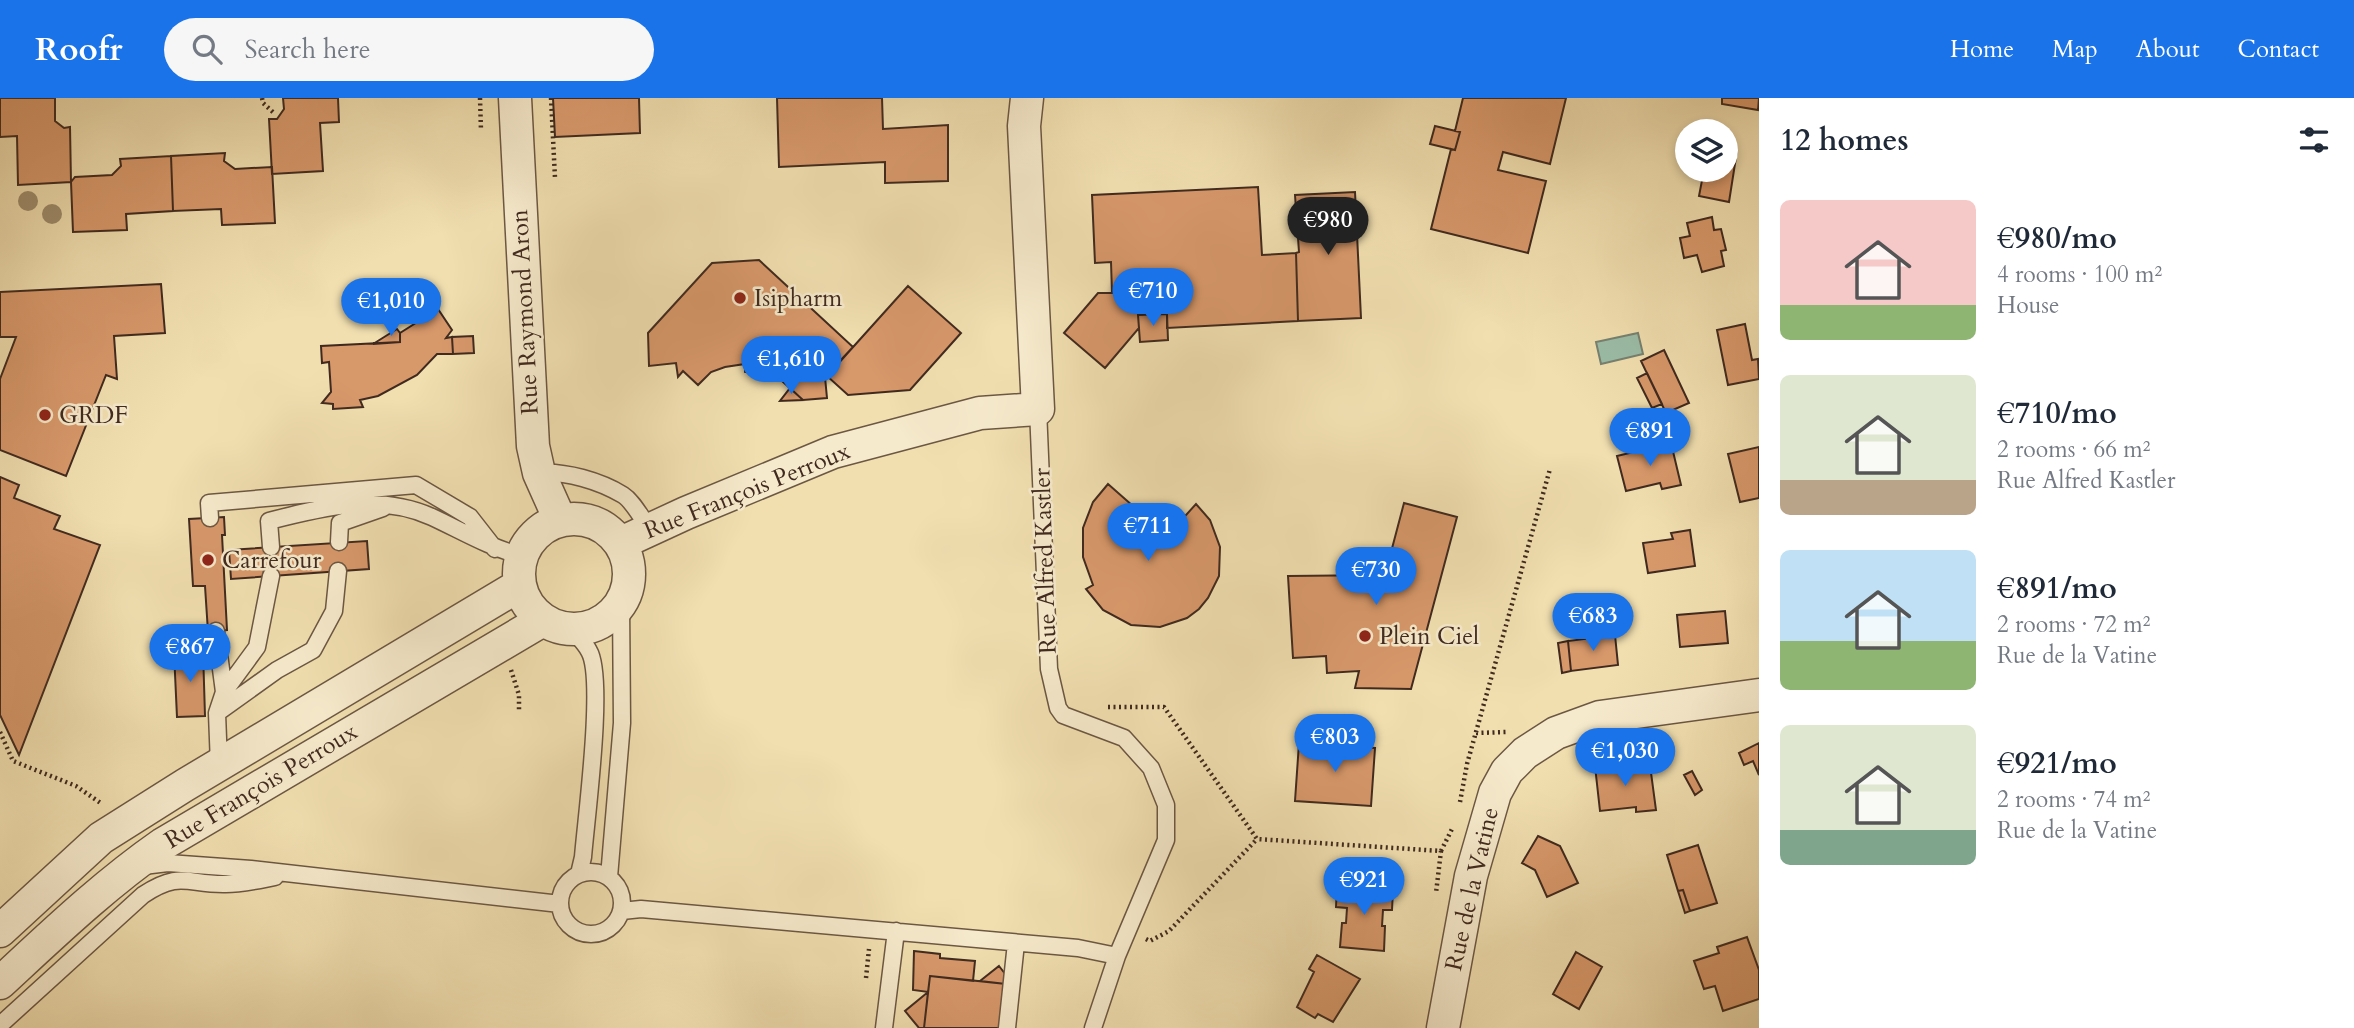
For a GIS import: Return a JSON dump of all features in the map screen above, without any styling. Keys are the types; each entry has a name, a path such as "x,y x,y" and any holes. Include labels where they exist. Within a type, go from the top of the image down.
{"street":[{"name":"Rue Raymond Aron","path":"515,98 533,446 539,473 560,520"},
{"name":"Rue Alfred Kastler","path":"1027,98 1024,126 1038,409"},
{"name":"Rue François Perroux","path":"621,543 833,452 980,413 1038,409"},
{"path":"560,520 589,520 605,527 621,543 628,559 628,589 621,603 603,621 584,629 558,625 529,607 512,563 545,526 560,520"},
{"name":"Rue François Perroux","path":"0,931 100,838 219,765 512,563"},
{"name":"Rue François Perroux","path":"0,983 126,869 163,844 558,625"},
{"name":"Rue de la Vatine","path":"1443,1028 1471,876 1495,793 1507,771 1525,753 1556,733 1600,717 1759,695"}],"lane":[{"name":"Rue Alfred Kastler","path":"1038,409 1049,669 1058,708"},
{"path":"539,473 556,472 595,483 625,496 651,530"},
{"path":"210,518 209,503 416,485 470,517 512,563"},
{"path":"271,547 269,521 321,507 346,504 392,505 430,516 512,563"},
{"path":"340,542 340,523 392,505"},
{"path":"217,713 277,670 313,650 334,611 338,571"},
{"path":"219,765 217,713 224,692 257,647 271,576"},
{"path":"609,877 622,723 621,603"},
{"path":"558,625 590,652 595,674 583,857 579,874"},
{"path":"216,631 224,692"},
{"path":"1058,708 1063,715 1124,738 1151,768 1166,805 1166,840 1117,956 1093,1028"},
{"path":"126,869 168,863 560,904"},
{"path":"589,871 609,877 621,891 622,911 611,928 592,934 573,928 566,922 560,904 564,886 579,874 589,871"},
{"path":"0,1026 143,895 166,881 226,884 289,875"},
{"path":"622,911 641,909 896,931 1078,948 1117,956"},
{"path":"884,1028 896,931"},
{"path":"1007,1028 1016,943"}],"path":[{"path":"262,98 263,103 275,114"},
{"path":"480,98 481,131"},
{"path":"551,98 555,178"},
{"path":"1459,805 1467,764 1550,469"},
{"path":"507,659 519,695 519,710"},
{"path":"1058,708 1164,707 1257,839"},
{"path":"0,732 13,761 76,786 108,808"},
{"path":"1434,904 1441,851 1456,819"},
{"path":"1257,839 1441,851"},
{"path":"1128,932 1150,941 1169,931 1257,839"}],"shaded area":[{"path":"1638,333 1643,354 1601,364 1596,342"}],"building":[{"path":"0,98 55,98 55,121 64,128 70,127 71,182 18,185 17,136 0,137"},
{"path":"283,98 338,98 339,122 320,123 323,171 272,174 269,119 277,119 284,109"},
{"path":"553,98 639,98 640,133 555,137"},
{"path":"777,98 882,98 883,129 948,125 948,181 885,183 885,162 779,167"},
{"path":"1463,98 1566,98 1550,164 1503,152 1498,170 1546,181 1528,253 1431,229 1451,149 1455,150 1460,132 1455,131"},
{"path":"1722,98 1759,98 1758,110 1722,104"},
{"path":"1435,126 1460,132 1455,150 1430,144"},
{"path":"225,153 224,161 235,169 272,167 275,223 222,225 221,209 173,211 171,156"},
{"path":"171,156 173,211 126,214 127,230 73,232 71,182 75,177 112,175 121,166 120,159"},
{"path":"1702,182 1732,182 1729,202 1699,196"},
{"path":"1258,187 1262,255 1296,253 1298,321 1167,328 1167,314 1138,315 1139,328 1105,368 1064,333 1098,293 1112,293 1111,262 1095,263 1092,195"},
{"path":"1355,192 1361,318 1298,321 1296,253 1299,252 1295,195"},
{"path":"1712,217 1714,230 1721,229 1726,250 1721,251 1724,266 1702,272 1697,255 1684,258 1680,238 1690,236 1687,223"},
{"name":"Isipharm","path":"759,260 853,347 825,377 827,398 803,400 772,372 760,368 758,374 745,372 745,364 711,372 698,385 683,371 678,377 676,363 649,366 648,333 712,263"},
{"name":"GRDF","path":"161,284 165,333 114,336 117,379 106,375 66,476 0,450 0,379 16,337 0,337 0,292"},
{"path":"908,286 961,333 910,390 848,395 827,376"},
{"path":"438,309 452,330 446,338 452,337 453,354 437,354 417,375 378,396 360,400 363,407 333,409 333,404 322,403 331,392 329,362 322,363 321,346 400,342 400,333"},
{"path":"1167,314 1168,340 1140,342 1138,315"},
{"path":"1745,324 1752,360 1758,359 1759,379 1728,385 1717,330"},
{"path":"397,329 400,342 373,344"},
{"path":"473,336 474,353 453,354 452,337"},
{"path":"1664,350 1689,403 1666,413 1641,361"},
{"path":"1647,373 1662,404 1652,408 1637,378"},
{"path":"790,388 803,400 780,401"},
{"path":"1671,443 1681,485 1662,489 1660,483 1626,491 1617,456"},
{"path":"1759,447 1759,498 1740,502 1728,454"},
{"path":"0,477 19,485 14,498 60,516 54,529 100,545 19,755 0,715"},
{"path":"1108,484 1167,536 1196,504 1210,520 1220,547 1219,576 1208,598 1187,618 1160,627 1131,625 1103,610 1086,589 1093,585 1083,557 1083,528 1093,502"},
{"path":"1404,503 1457,517 1411,689 1355,688 1359,671 1327,673 1326,656 1293,658 1288,576 1385,575"},
{"name":"Carrefour","path":"224,517 225,535 222,535 227,630 208,632 205,586 193,586 189,519"},
{"path":"1690,530 1695,566 1648,573 1643,543 1673,539 1671,533"},
{"path":"367,541 369,569 231,579 229,550"},
{"path":"1725,611 1728,643 1680,647 1677,615"},
{"path":"1615,635 1618,665 1571,671 1568,641"},
{"path":"1568,641 1571,671 1562,673 1558,643"},
{"path":"203,651 205,716 177,717 174,652"},
{"path":"1651,737 1652,744 1617,748 1616,743"},
{"path":"1299,743 1375,748 1371,806 1295,801"},
{"path":"1759,743 1759,775 1753,761 1744,765 1739,753"},
{"path":"1619,764 1620,769 1650,765 1656,810 1636,812 1636,807 1600,811 1595,766"},
{"path":"1692,771 1702,790 1695,795 1684,775"},
{"path":"1538,836 1560,846 1578,883 1547,897 1535,870 1522,863"},
{"path":"1698,845 1717,903 1690,911 1683,890 1678,891 1667,855"},
{"path":"1337,886 1393,890 1392,910 1383,910 1384,951 1340,947 1342,923 1346,923 1347,908 1336,907"},
{"path":"1683,890 1690,911 1685,913 1678,891"},
{"path":"1747,937 1759,970 1759,999 1723,1011 1715,986 1704,989 1694,961 1719,953 1717,947"},
{"path":"914,951 940,954 940,958 975,961 973,981 930,976 928,992 913,990"},
{"path":"1576,952 1602,967 1579,1009 1553,994"},
{"path":"1317,955 1360,979 1333,1022 1318,1014 1315,1018 1297,1007 1314,972 1309,969"},
{"path":"999,966 1016,988 980,981"},
{"path":"930,976 1006,984 1001,1028 924,1028"},
{"path":"928,992 924,1028 919,1028 905,1011"}],"place":[{"name":"Isipharm","path":"740,298"},
{"name":"GRDF","path":"45,415"},
{"name":"Carrefour","path":"208,560"},
{"name":"Plein Ciel","path":"1365,636"}]}
